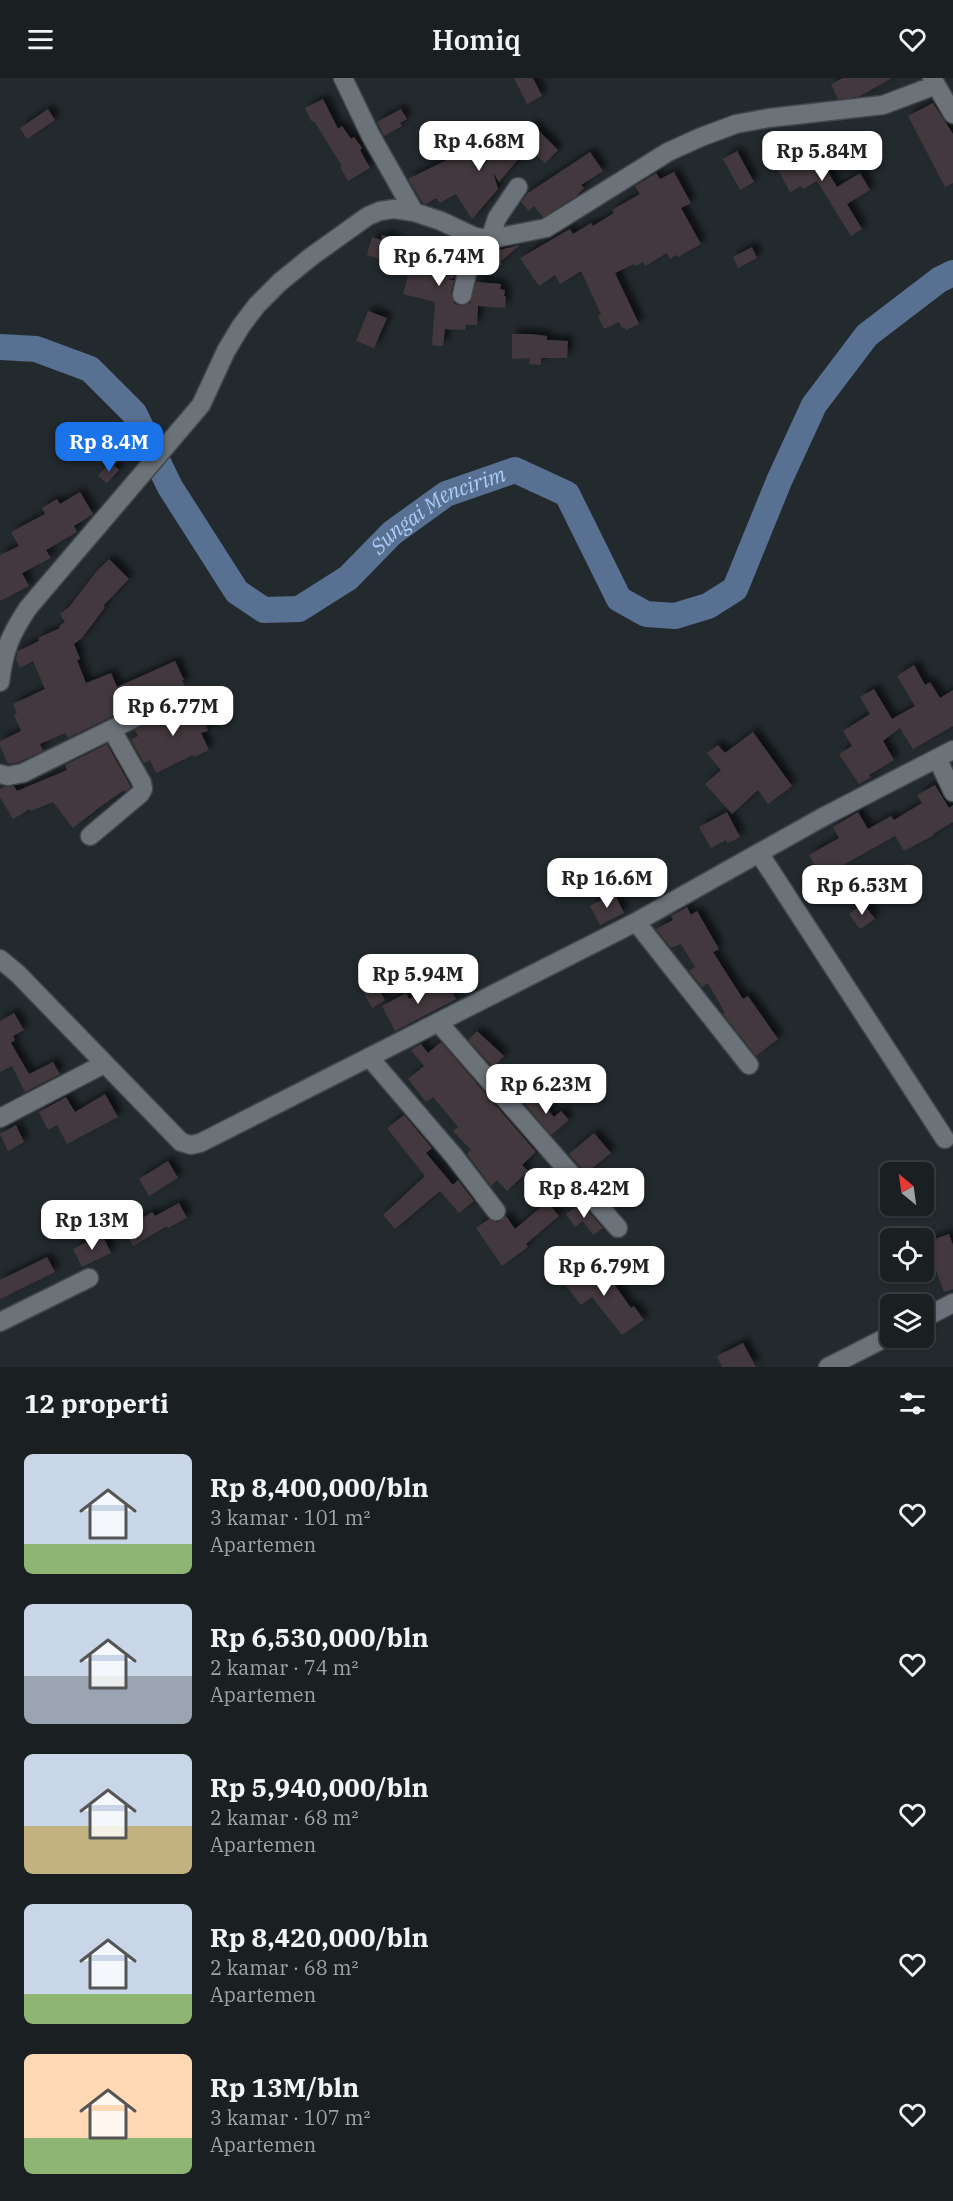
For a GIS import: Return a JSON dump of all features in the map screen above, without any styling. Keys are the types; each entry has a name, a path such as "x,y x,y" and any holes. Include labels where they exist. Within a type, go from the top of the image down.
{"street":[{"path":"343,78 371,136 414,212"},
{"path":"0,682 6,646 16,625 126,491 201,405 226,351 257,305 280,282 368,216 394,209 414,212 482,238 546,228 668,152 736,124 827,110 883,105 934,81 953,114"},
{"path":"462,295 482,238 518,187"},
{"path":"0,774 8,776 23,773 179,696"},
{"path":"90,836 143,789 142,783 112,730"},
{"path":"0,959 18,974 181,1142 191,1145 636,922 759,853 945,754 953,792"},
{"path":"759,853 945,1139"},
{"path":"636,922 748,1065"},
{"path":"438,1023 618,1228"},
{"path":"369,1057 454,1156 496,1211"},
{"path":"0,1118 104,1064"},
{"path":"0,1322 89,1278"},
{"path":"934,1313 953,1303"},
{"path":"828,1367 880,1341"}],"building":[{"path":"514,78 533,78 542,96 527,104"},
{"path":"843,78 892,78 858,97 838,99 831,84"},
{"path":"323,99 338,129 342,126 351,139 354,137 362,148 360,150 370,168 348,181 340,167 342,166 305,108"},
{"path":"933,103 953,134 953,183 945,187 908,116"},
{"path":"48,109 55,120 27,139 20,128"},
{"path":"401,109 407,119 400,123 402,126 384,136 377,122"},
{"path":"532,124 558,150 545,163 531,150 523,159 520,157 499,182 493,172 498,189 472,219 456,194 440,203 436,198 426,204 423,203 408,179 471,148 482,167 512,132 518,139"},
{"path":"809,141 837,187 860,173 870,190 847,204 862,229 851,236 817,181 803,189 801,186 790,192 774,163"},
{"path":"737,151 754,182 740,190 723,159"},
{"path":"590,152 603,171 581,185 584,188 575,197 543,217 534,206 529,211 521,202 528,193"},
{"path":"674,172 691,203 681,208 701,244 678,257 676,255 670,259 667,253 645,266 643,262 635,266 634,264 615,273 639,324 626,330 619,322 604,329 598,316 601,314 581,271 560,284 555,275 539,286 520,258 570,229 573,234 591,223 593,226 614,213 612,210 640,194 635,186 656,173 660,179"},
{"path":"382,235 396,239 392,252 427,265 428,260 444,263 447,246 461,248 454,278 448,280 454,280 451,293 454,303 460,306 470,303 476,282 501,284 500,289 505,290 504,296 506,296 505,308 478,306 477,325 466,325 465,330 445,329 443,346 432,345 435,302 403,294 408,276 390,269 392,263 367,255 372,237 381,240"},
{"path":"520,245 500,262 502,265 479,271 483,252"},
{"path":"752,247 757,258 738,268 733,257"},
{"path":"368,311 387,318 374,348 356,341"},
{"path":"512,334 547,336 547,340 568,341 567,358 541,358 541,365 529,364 530,358 512,359"},
{"path":"110,462 119,470 107,483 98,476"},
{"path":"80,492 93,514 74,526 77,532 46,550 51,558 22,573 29,586 0,601 0,555 19,546 11,532 45,514 42,508 57,499 60,504"},
{"path":"109,559 129,579 103,606 105,607 82,638 74,644 80,659 77,660 86,683 111,673 117,687 175,661 185,687 174,686 68,738 65,733 40,744 43,751 19,762 8,764 0,741 21,731 14,715 17,713 13,704 45,689 33,661 20,668 16,659 18,651 60,628 59,626 65,622 60,614 69,607"},
{"path":"914,665 925,685 930,682 940,698 953,690 953,726 913,749 900,728 883,741 894,760 859,784 839,754 852,746 843,731 870,714 860,697 874,689 892,719 915,706 897,676"},
{"path":"190,697 193,703 199,701 208,731 201,733 209,750 156,773 150,760 144,763 131,740 138,736 135,730 184,706"},
{"path":"753,732 792,786 768,804 758,790 732,814 705,784 721,770 707,753 718,745 725,753"},
{"path":"107,744 131,787 125,792 124,790 73,828 53,802 31,811 30,809 13,819 0,797 0,789 14,786 17,791 67,770 65,765"},
{"path":"935,785 949,808 953,805 953,822 904,851 895,836 834,870 838,878 826,885 809,855 839,838 833,827 858,812 868,829 891,816 894,820 922,803 917,795"},
{"path":"727,812 740,837 728,843 726,840 711,848 699,827"},
{"path":"614,893 624,913 600,925 590,906"},
{"path":"863,903 875,919 860,929 849,914"},
{"path":"687,907 691,915 697,911 719,949 713,952 743,999 748,996 778,1039 756,1056 723,1014 725,1013 708,983 702,987 689,971 695,967 681,944 671,948 656,929 673,920 671,916"},
{"path":"372,977 385,1000 372,1008 359,984"},
{"path":"446,980 456,999 395,1031 382,1006 406,993 409,999"},
{"path":"14,1013 24,1030 13,1036 15,1040 11,1043 29,1074 53,1062 60,1074 25,1092 12,1066 0,1072 0,1021"},
{"path":"477,1031 504,1056 493,1067 468,1040"},
{"path":"441,1042 536,1152 522,1165 528,1171 507,1191 497,1180 491,1186 467,1154 471,1150 453,1131 458,1127 433,1097 426,1102 408,1079 424,1066 411,1050 421,1044 428,1053"},
{"path":"105,1094 118,1117 67,1144 57,1125 48,1130 39,1112 66,1097 75,1112"},
{"path":"534,1094 554,1117 561,1111 569,1120 551,1135 524,1103"},
{"path":"404,1115 432,1148 426,1153 453,1185 458,1180 474,1201 459,1213 440,1191 395,1229 383,1215 425,1176 387,1128"},
{"path":"16,1125 24,1142 8,1151 0,1134"},
{"path":"594,1133 611,1153 586,1173 569,1154"},
{"path":"168,1161 178,1178 149,1196 139,1179"},
{"path":"547,1202 559,1216 526,1244 528,1247 502,1266 476,1228 489,1219 498,1222 506,1216 515,1229"},
{"path":"179,1203 187,1218 168,1228 167,1226 133,1246 124,1230 152,1212 155,1216"},
{"path":"581,1203 603,1228 593,1235 583,1221 575,1227 566,1214"},
{"path":"102,1234 111,1253 82,1267 73,1249"},
{"path":"949,1234 953,1245 953,1289 944,1292 934,1264 934,1239"},
{"path":"47,1257 55,1272 0,1299 0,1280"},
{"path":"597,1260 631,1308 634,1306 644,1320 622,1335 592,1297 581,1305 565,1284"},
{"path":"743,1343 756,1367 722,1367 717,1356"}],"waterway":[{"name":"Sungai Mencirim","path":"0,347 36,349 90,369 134,413 170,487 237,592 264,610 299,609 348,578 392,533 446,494 515,470 567,494 619,599 646,614 675,616 708,606 735,589 779,481 814,405 867,335 939,280 953,273"}]}
